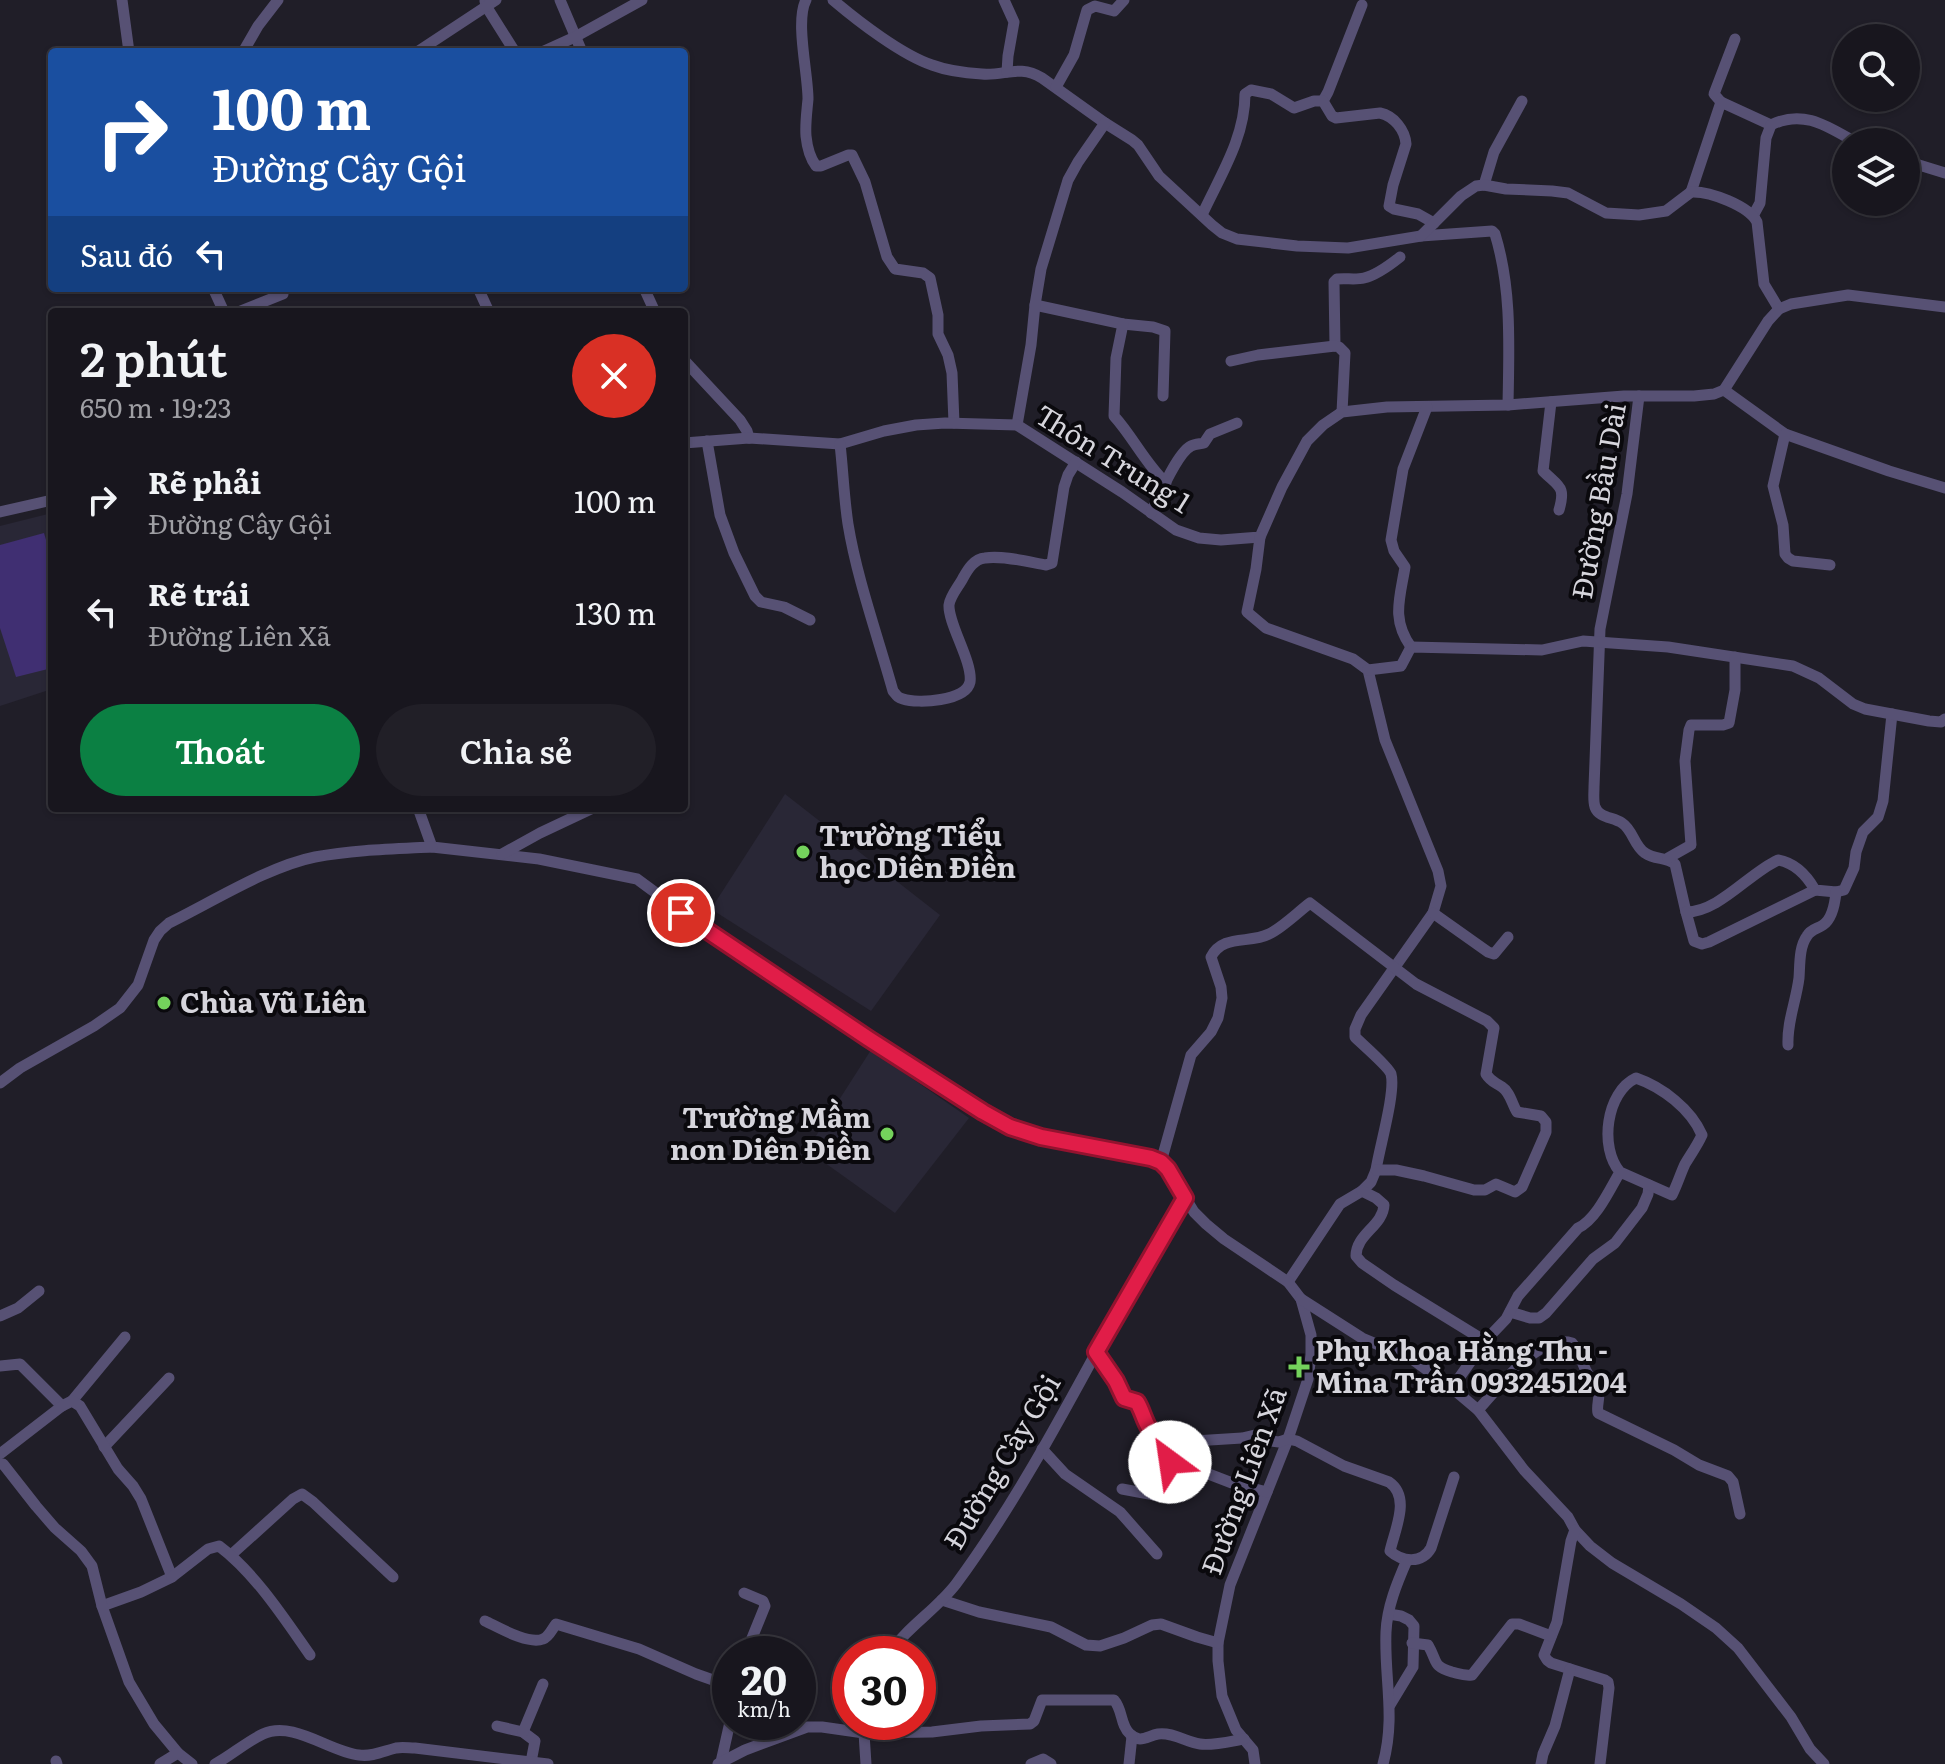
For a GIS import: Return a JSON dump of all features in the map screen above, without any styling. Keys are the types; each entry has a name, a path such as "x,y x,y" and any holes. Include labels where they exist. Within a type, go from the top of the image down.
{"street":[{"path":"122,0 128,48"},
{"path":"245,48 278,0"},
{"path":"560,0 580,48"},
{"path":"551,48 642,0"},
{"path":"806,0 802,10 808,97 806,132 812,160 816,166 821,166 852,155 865,182 892,267 900,271 923,273 930,278 938,315 938,334 952,373 954,423"},
{"path":"833,0 921,61 961,72 986,74 1020,70 1034,73 1138,145 1159,176 1222,233 1237,239 1348,248 1421,236 1488,230 1495,234 1505,271 1507,297 1508,405"},
{"path":"1004,0 1014,22 1007,72"},
{"path":"1056,87 1074,55 1087,10 1095,6 1114,11 1124,0"},
{"path":"423,48 489,2 513,48"},
{"path":"1323,101 1362,5"},
{"path":"1735,39 1714,94 1721,102 1771,125"},
{"path":"1202,215 1240,135 1247,92 1267,92 1294,108 1323,101"},
{"path":"1323,101 1336,118 1380,113 1387,114 1399,126 1406,144 1389,206 1418,214 1434,223"},
{"path":"1484,185 1494,152 1522,101"},
{"path":"1421,236 1461,196 1476,186 1484,185 1521,191 1568,193 1606,213 1656,214 1666,211 1691,192 1721,102"},
{"path":"1754,214 1760,203 1766,138 1771,125 1783,119 1807,118 1832,130"},
{"path":"1017,425 1041,269 1068,180 1105,123"},
{"path":"1920,165 1945,173"},
{"path":"1691,192 1705,193 1754,214 1764,284 1779,309"},
{"path":"1335,346 1333,287 1337,279 1373,275 1400,257"},
{"path":"248,308 283,294"},
{"path":"1945,307 1848,295 1804,301 1779,309 1724,390 1785,434 1945,488"},
{"path":"1035,305 1165,331 1163,396"},
{"path":"1123,324 1116,358 1114,416 1166,483"},
{"path":"1231,361 1258,355 1339,347 1345,353 1342,412"},
{"path":"688,364 740,420 749,438"},
{"name":"Đường Bầu Dài","path":"1668,858 1644,853 1629,829 1620,821 1596,811 1594,805 1603,614 1627,494 1639,396 1694,396 1724,390"},
{"path":"1288,1282 1340,1204 1362,1191 1371,1182 1376,1170 1391,1074 1355,1037 1355,1029 1367,1006 1433,913 1441,886 1438,871 1385,740 1368,670 1353,659 1266,628 1247,612 1260,537 1307,441 1342,412 1387,407 1508,405 1639,396"},
{"path":"1551,402 1543,471 1560,487 1563,497 1559,510"},
{"path":"1411,647 1402,635 1399,621 1405,567 1394,551 1391,540 1403,469 1427,407"},
{"path":"1151,513 1184,453 1191,446 1204,443 1210,434 1237,423"},
{"name":"Thôn Trung 1","path":"688,443 749,438 840,444 916,425 1017,425 1176,530 1199,538 1221,540 1260,537"},
{"path":"1785,434 1773,486 1783,525 1785,554 1793,561 1830,565"},
{"path":"707,441 720,515 755,596 761,602 784,607 810,620"},
{"path":"840,444 848,524 868,606 893,691 905,700 955,697 967,689 970,680 950,610 951,597 967,570 985,558 1046,565 1052,563 1064,487 1076,462"},
{"path":"0,512 48,501"},
{"path":"1411,647 1542,650 1573,642 1600,641 1668,647 1793,666 1819,678 1853,704 1929,721 1941,722 1945,719"},
{"path":"1368,670 1401,666 1411,647"},
{"path":"1735,657 1735,690 1729,723 1691,725 1689,730 1685,761 1691,845 1668,858 1675,864 1694,941 1702,944 1815,890 1844,890 1854,868 1863,832 1878,817 1883,801 1892,714"},
{"path":"419,812 432,847"},
{"path":"502,854 585,812"},
{"path":"0,1083 120,1008 138,985 154,940 169,923 267,873 314,857 432,847 502,854 637,879 721,941 1010,1127 1041,1137 1138,1154 1161,1162 1191,1055 1211,1032 1218,1018 1221,987 1211,957 1216,948 1226,943 1268,935 1310,903 1416,984 1487,1021 1494,1028 1486,1074 1492,1083 1501,1085 1508,1093 1517,1112 1541,1116 1546,1122 1546,1132 1522,1187 1515,1192 1496,1184 1485,1190 1474,1190 1396,1170 1376,1170"},
{"path":"1686,912 1695,912 1711,905 1778,860 1802,873 1815,890"},
{"path":"1788,1045 1788,1028 1806,937 1826,923 1836,892"},
{"path":"1433,913 1494,954 1508,937"},
{"path":"1636,1078 1669,1096 1687,1113 1702,1135 1672,1195 1649,1185 1620,1172 1610,1155 1607,1129 1610,1115 1617,1098 1629,1081 1636,1078"},
{"name":"Đường Liên Xã","path":"1161,1162 1206,1224 1288,1282 1301,1299 1311,1335 1308,1379 1288,1439 1230,1585 1218,1643 1222,1696 1230,1718 1253,1750 1255,1764"},
{"path":"1452,1388 1485,1341 1506,1319 1518,1296 1569,1237 1588,1224 1620,1172"},
{"path":"1510,1312 1530,1318 1539,1318 1546,1313 1593,1259 1615,1243 1642,1208 1649,1185"},
{"path":"1362,1191 1384,1205 1384,1212 1362,1237 1356,1248 1356,1256 1394,1285 1485,1341"},
{"name":"Đường Cây Gội","path":"903,1636 955,1586 976,1554 1042,1449 1185,1198"},
{"path":"0,1316 18,1308 39,1291"},
{"path":"1301,1299 1362,1338 1412,1359 1478,1410 1524,1470 1568,1517 1590,1546 1716,1628 1738,1648 1824,1764"},
{"path":"125,1337 67,1403 1,1460 36,1506 92,1566 102,1606 129,1682 154,1724 178,1753 192,1764"},
{"path":"1478,1410 1538,1349 1556,1341 1572,1343 1587,1375 1597,1387 1598,1413 1699,1465 1728,1476 1733,1482 1740,1514"},
{"path":"1096,1352 1124,1398 1137,1402 1148,1427 1163,1442 1171,1461 1184,1470 1206,1473 1267,1492"},
{"path":"0,1366 20,1364 67,1403 80,1406 118,1469 141,1499 172,1577"},
{"path":"104,1447 169,1378"},
{"path":"1122,1489 1160,1496 1171,1461 1188,1443 1255,1435 1271,1441 1297,1441 1344,1466 1394,1486 1401,1499 1390,1551 1407,1560 1428,1554 1454,1477"},
{"path":"1042,1449 1065,1474 1120,1512 1157,1554"},
{"path":"231,1555 302,1494 393,1577"},
{"path":"1575,1530 1557,1622 1544,1655 1547,1660 1608,1682 1600,1764"},
{"path":"102,1606 172,1577 208,1549 219,1546 249,1574 310,1655"},
{"path":"1383,1764 1391,1715 1386,1629 1394,1591 1407,1560"},
{"path":"744,1593 763,1601 765,1606 753,1636"},
{"path":"942,1600 979,1612 1051,1627 1086,1645 1100,1646 1161,1624 1218,1643"},
{"path":"1389,1614 1401,1616 1414,1626 1413,1667 1390,1705"},
{"path":"485,1621 531,1640 547,1637 556,1624 639,1649 712,1679"},
{"path":"1412,1643 1428,1645 1437,1666 1461,1676 1472,1675 1512,1624 1551,1636"},
{"path":"1541,1764 1570,1669"},
{"path":"523,1732 543,1684"},
{"path":"936,1732 1030,1724 1042,1700 1100,1699 1114,1700 1119,1706 1126,1730 1139,1739 1169,1735 1199,1744 1244,1739"},
{"path":"497,1726 523,1732 535,1741 531,1762"},
{"path":"215,1764 266,1732 281,1730 326,1743 344,1753 363,1756 399,1748 415,1748 548,1764"},
{"path":"1129,1764 1132,1736"},
{"path":"720,1763 726,1740"},
{"path":"720,1763 771,1740"},
{"path":"865,1740 866,1764"},
{"path":"160,1764 178,1753"},
{"path":"1031,1764 1043,1759 1051,1764"}],"shaded area":[{"path":"48,514 48,690 0,706 0,526"},
{"path":"44,533 48,546 48,669 16,677 0,628 0,545"},
{"name":"Trường Tiểu học Diên Điền","path":"785,794 940,915 871,1011 711,909"},
{"name":"Trường Mầm non Diên Điền","path":"871,1050 969,1118 895,1213 807,1150"}],"place":[{"name":"Trường Tiểu học Diên Điền","path":"803,852"},
{"name":"Chùa Vũ Liên","path":"164,1003"},
{"name":"Trường Mầm non Diên Điền","path":"887,1134"},
{"name":"Phụ Khoa Hằng Thu - Mina Trần 0932451204","path":"1299,1367"}],"route":[{"path":"681,913 892,1054 1010,1127 1041,1137 1138,1154 1161,1162 1168,1169 1185,1198 1096,1352 1124,1398 1137,1402 1148,1427 1168,1449 1170,1462"}]}
